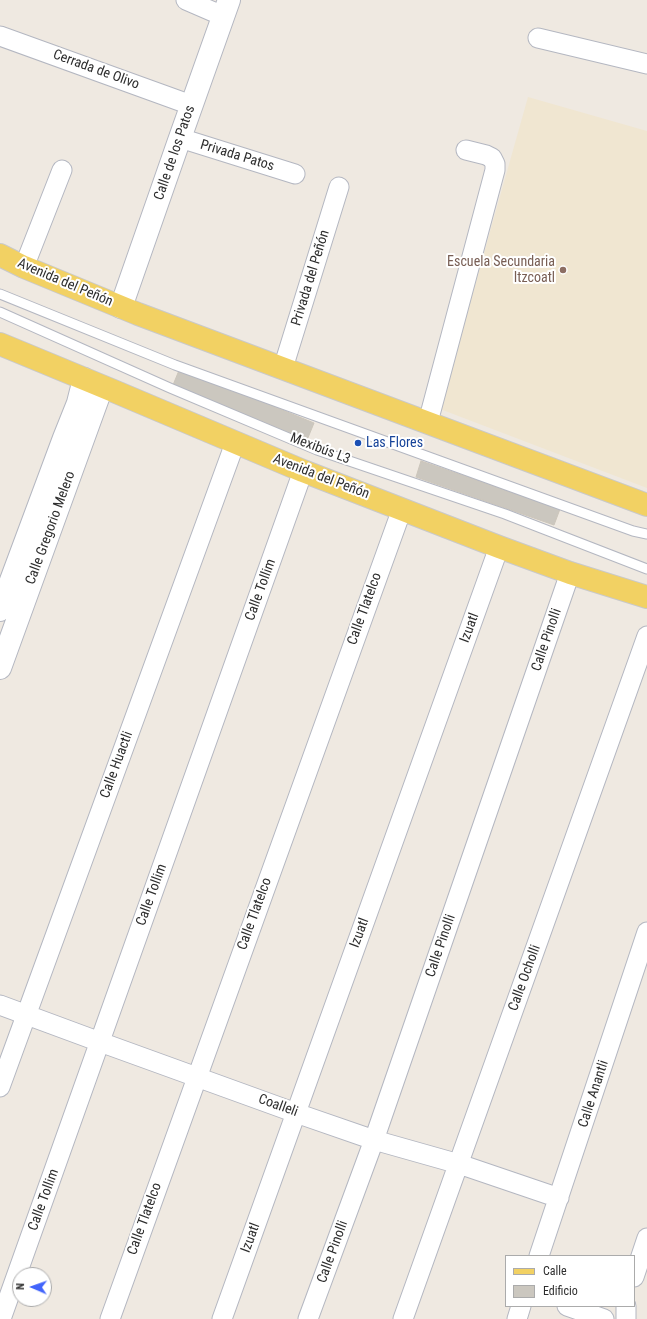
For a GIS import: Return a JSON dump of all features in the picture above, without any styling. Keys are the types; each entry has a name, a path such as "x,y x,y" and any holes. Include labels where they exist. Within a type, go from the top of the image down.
{"main road":[{"name":"Calle de los Patos","path":"121,307 226,8"},
{"name":"Avenida del Peñón","path":"0,255 24,267 121,307 647,505"},
{"name":"Avenida del Peñón","path":"0,344 303,471 499,547 647,597"},
{"name":"Calle Gregorio Melero","path":"0,610 78,403 93,383"},
{"name":"Calle Gregorio Melero","path":"0,668 93,383"}],"street":[{"path":"186,0 226,8"},
{"name":"Cerrada de Olivo","path":"0,36 191,105"},
{"path":"538,38 647,64"},
{"name":"Privada Patos","path":"180,138 295,174"},
{"path":"428,422 495,170 495,164 492,158 466,150"},
{"path":"24,267 62,170"},
{"name":"Privada del Peñón","path":"283,368 339,187"},
{"name":"Calle Huactli","path":"0,1087 235,443"},
{"name":"Calle Tollim","path":"1,1319 303,471"},
{"name":"Calle Tlatelco","path":"110,1319 402,509"},
{"name":"Izuatl","path":"222,1319 499,547"},
{"name":"Calle Pinolli","path":"308,1319 374,1140 570,572"},
{"name":"Calle Ocholli","path":"403,1319 647,636"},
{"name":"Calle Anantli","path":"539,1255 647,932"},
{"name":"Coalleli","path":"0,1005 374,1140 459,1164 559,1198"},
{"path":"635,1274 647,1238"},
{"path":"517,1319 521,1307"},
{"path":"570,1307 604,1319"},
{"path":"626,1307 626,1319"}],"lane":[{"name":"Mexibús L3","path":"0,294 175,365 633,531 647,534"},
{"name":"Mexibús L3","path":"0,312 170,388 317,450 505,514 647,569"}],"shaded area":[{"name":"Escuela Secundaria Itzcoatl","path":"528,97 647,131 647,488 440,409"}],"building":[{"path":"180,368 314,423 307,440 173,385"},
{"path":"421,461 560,509 554,525 416,477"}],"place":[{"name":"Escuela Secundaria Itzcoatl","path":"563,270"},
{"name":"Las Flores","path":"358,443"}]}
